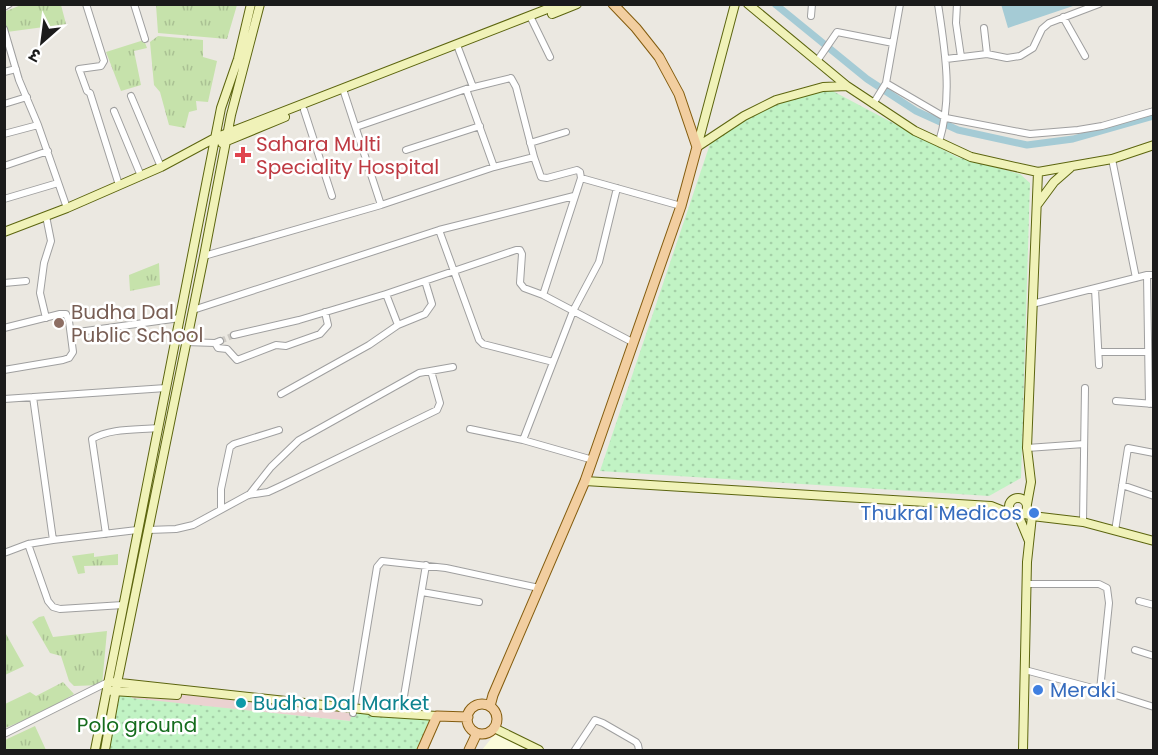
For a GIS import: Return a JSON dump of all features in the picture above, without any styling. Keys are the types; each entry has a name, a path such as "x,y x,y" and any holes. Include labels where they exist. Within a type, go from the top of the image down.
{"main road":[{"path":"490,706 593,460 681,206 697,147 679,94 659,57 613,4"},
{"path":"486,704 496,714 497,719 494,728 486,733 477,733 470,727 468,717 476,706 486,704"},
{"path":"422,750 437,716 468,717"},
{"path":"469,750 477,733"}],"street":[{"path":"4,7 9,4"},
{"path":"86,4 104,61 101,66 79,69 87,91 90,93 119,185"},
{"path":"134,4 146,39"},
{"path":"105,750 123,605 186,289 211,143 238,59 251,4"},
{"path":"95,750 148,530 237,88 260,4"},
{"path":"532,19 560,4"},
{"path":"4,232 67,208 211,143 576,4"},
{"path":"697,147 735,4"},
{"path":"748,4 847,86 873,104 915,131 940,138 971,157 1038,172 1113,159 1154,145"},
{"path":"811,16 812,4"},
{"path":"873,104 885,84 900,4"},
{"path":"938,4 946,59 945,120 940,138"},
{"path":"957,4 956,23 961,57"},
{"path":"946,59 987,54 1014,58 1026,54 1033,48 1044,26 1099,4"},
{"path":"1064,18 1085,56"},
{"path":"532,19 550,57"},
{"path":"984,27 987,54"},
{"path":"4,29 16,69 67,208"},
{"path":"817,61 835,34 843,32 893,43"},
{"path":"458,48 494,168"},
{"path":"4,72 16,69"},
{"path":"356,126 470,88 511,78 516,87 541,177 547,178 576,170 580,172 543,295"},
{"path":"885,84 945,120 1030,134 1049,134 1102,126 1154,111"},
{"path":"697,147 734,122 776,100 823,87 847,86"},
{"path":"227,137 304,110 344,91"},
{"path":"344,91 381,205"},
{"path":"131,96 161,167"},
{"path":"4,104 27,97"},
{"path":"304,110 332,196"},
{"path":"114,111 141,176"},
{"path":"4,134 38,125"},
{"path":"406,150 480,126"},
{"path":"530,143 566,132"},
{"path":"4,166 48,151"},
{"path":"204,256 381,205 534,157"},
{"path":"1113,159 1136,278"},
{"path":"1036,207 1054,182 1073,166"},
{"path":"1023,513 1031,482 1027,448 1038,172"},
{"path":"580,178 681,206"},
{"path":"4,199 58,183"},
{"path":"523,440 573,311 599,262 617,188"},
{"path":"192,310 439,230 574,196"},
{"path":"46,216 51,241 44,263 40,293 46,318"},
{"path":"439,230 479,340 483,344 553,362"},
{"path":"234,335 386,294 520,250 522,254 520,283 524,288 543,295 634,343"},
{"path":"1032,303 1150,275 1148,352 1151,404 1116,401"},
{"path":"4,283 26,281"},
{"path":"281,394 369,345 398,325 424,314 432,304 425,281"},
{"path":"186,289 197,291"},
{"path":"1095,289 1100,365"},
{"path":"386,294 398,325"},
{"path":"186,342 217,342 218,348 227,349 237,360 276,345 286,346 320,334 328,325 325,312"},
{"path":"4,328 66,314 73,352 69,358 4,370"},
{"path":"71,333 180,318"},
{"path":"1099,352 1148,352"},
{"path":"248,495 271,467 299,440 419,373 453,367"},
{"path":"148,530 183,528 193,525 248,495 268,492 437,410 440,403 431,371"},
{"path":"4,399 166,388"},
{"path":"1083,522 1085,388"},
{"path":"33,397 53,540"},
{"path":"106,534 92,439 112,432 158,428"},
{"path":"470,429 523,440 593,460"},
{"path":"221,509 221,489 230,447 279,430"},
{"path":"1027,448 1084,444"},
{"path":"1115,531 1128,448 1154,453"},
{"path":"585,481 991,506 1083,522 1154,541"},
{"path":"1023,513 1008,508 1031,482"},
{"path":"1122,485 1154,496"},
{"path":"991,506 1014,499 1023,500 1023,513 1029,542 1023,750"},
{"path":"4,553 28,544 137,531"},
{"path":"28,544 48,601 53,607 60,609 123,605"},
{"path":"353,711 379,563 385,560 446,568 539,588"},
{"path":"401,714 426,566"},
{"path":"1027,584 1099,584 1107,588 1109,603 1100,690"},
{"path":"422,592 479,602"},
{"path":"1139,601 1154,605"},
{"path":"1135,650 1154,656"},
{"path":"1025,670 1100,690 1154,708"},
{"path":"4,734 95,687 353,711 437,716"},
{"path":"575,750 595,720 636,742 639,750"},
{"path":"494,728 539,750"}],"shaded area":[{"name":"Budha Dal Market","path":"132,685 353,707 351,721 132,699"},
{"path":"498,730 536,750 482,750"}],"green space":[{"path":"156,4 237,5 227,39 158,33"},
{"path":"21,5 61,5 66,24 7,32 4,12"},
{"path":"158,36 203,40 203,57 217,61 208,102 196,101 197,110 189,112 185,128 169,125 160,92 154,85 150,42"},
{"path":"144,40 147,48 134,51 141,85 121,91 106,52"},
{"path":"827,88 957,157 1020,174 1030,183 1021,478 989,496 600,471 711,141 774,104"},
{"path":"159,263 160,285 130,291 129,275"},
{"path":"94,553 94,557 118,554 118,565 84,566 85,573 78,574 72,556"},
{"path":"44,616 53,637 107,631 102,685 74,686 69,681 61,656 50,653 32,622"},
{"path":"6,634 24,666 5,675 4,635"},
{"path":"63,682 74,694 40,714 5,728 5,704 30,692 36,696"},
{"name":"Polo ground","path":"111,689 132,693 131,698 350,721 353,707 433,715 419,750 101,750"},
{"path":"35,726 46,750 5,750 5,740"}],"water":[{"path":"1001,4 1076,4 1076,5 1008,28"}],"waterway":[{"path":"775,4 867,79 916,111 958,130 1027,145 1073,139 1154,116"}],"tunnel":[{"path":"220,341 234,335"}],"place":[{"name":"Sahara Multi Speciality Hospital","path":"243,155"},
{"name":"Budha Dal Public School","path":"59,323"},
{"name":"Thukral Medicos","path":"1034,513"},
{"name":"Meraki","path":"1038,690"},
{"name":"Budha Dal Market","path":"241,703"}]}
